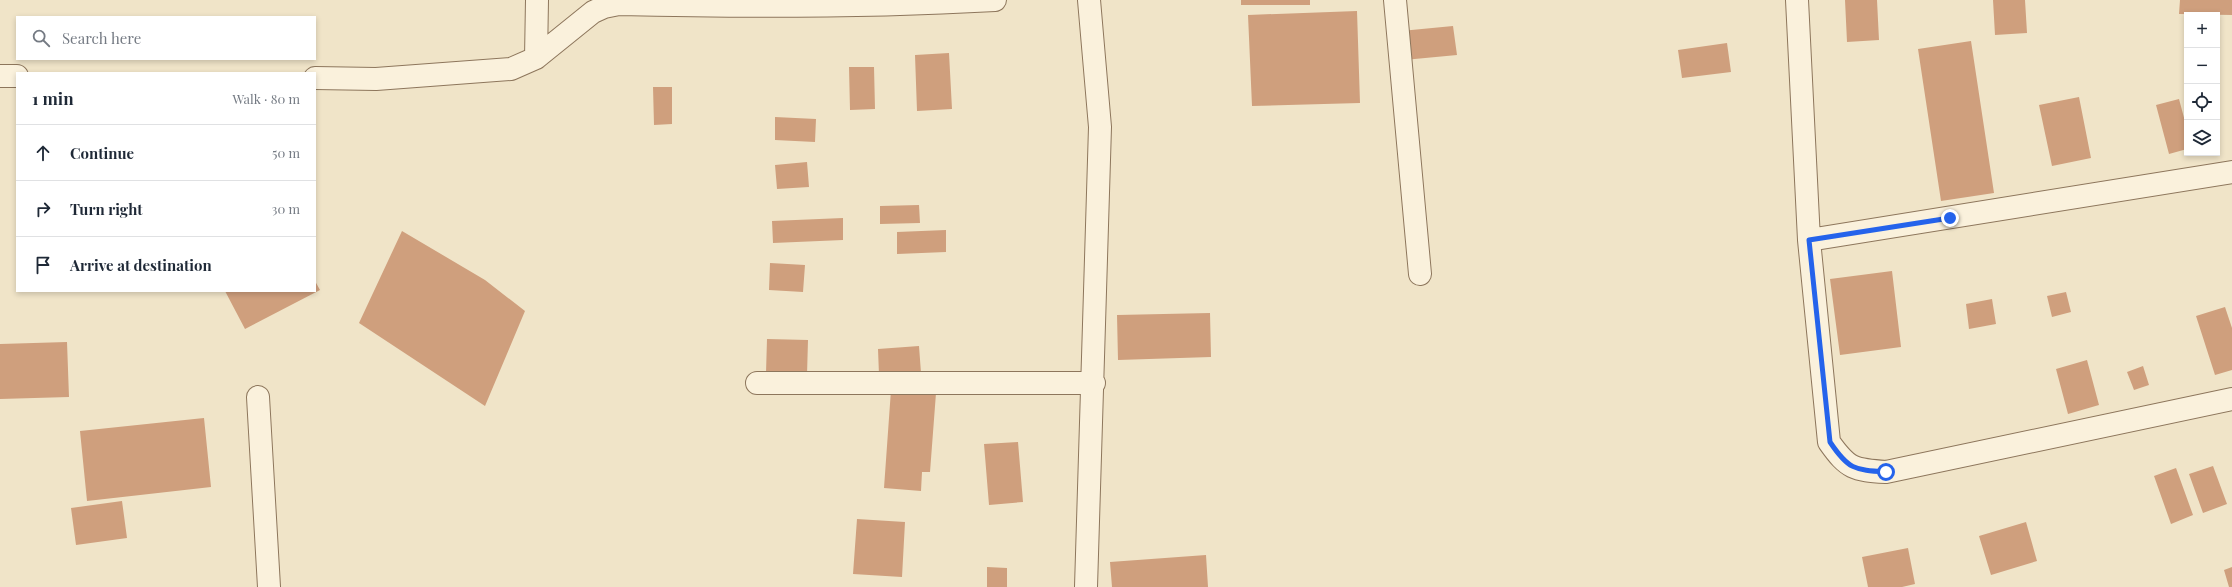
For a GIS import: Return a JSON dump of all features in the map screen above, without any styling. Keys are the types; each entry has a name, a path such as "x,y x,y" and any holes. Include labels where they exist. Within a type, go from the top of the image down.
{"street":[{"path":"536,58 537,0"},
{"path":"316,78 376,78 511,70 536,58 581,20 604,7 619,4 759,7 916,5 995,0"},
{"path":"1086,587 1094,383 1100,127 1089,0"},
{"path":"1395,0 1420,274"},
{"path":"1797,0 1809,240 1830,442 1841,458 1858,470 1886,472 2232,399"},
{"path":"0,76 16,76"},
{"path":"1809,240 2232,172"},
{"path":"757,383 1094,383"},
{"path":"258,397 269,587"}],"building":[{"path":"1241,0 1310,0 1310,5 1241,5"},
{"path":"1845,0 1877,0 1879,40 1847,42"},
{"path":"1993,0 2025,0 2027,33 1995,35"},
{"path":"2180,0 2232,0 2232,15 2220,15 2220,12 2184,12 2184,14 2179,14"},
{"path":"1357,11 1360,103 1252,106 1248,15"},
{"path":"1453,26 1457,55 1404,60 1401,31"},
{"path":"1971,41 1994,193 1941,201 1918,49"},
{"path":"1727,43 1731,72 1682,78 1678,50"},
{"path":"949,53 952,109 917,111 915,55"},
{"path":"849,67 874,67 875,109 850,110"},
{"path":"653,87 672,87 672,124 654,125"},
{"path":"2079,97 2091,158 2052,166 2039,105"},
{"path":"2179,99 2184,118 2184,150 2169,154 2156,105"},
{"path":"775,117 816,119 815,142 775,140"},
{"path":"807,162 809,187 777,189 775,165"},
{"path":"919,205 920,223 880,224 880,206"},
{"path":"843,218 843,240 773,243 772,221"},
{"path":"946,230 946,252 897,254 897,232"},
{"path":"402,231 485,280 525,311 485,406 359,323"},
{"path":"770,263 805,265 803,292 769,290"},
{"path":"1892,271 1901,347 1840,355 1830,279"},
{"path":"316,283 320,290 245,329 226,292 316,292"},
{"path":"2066,292 2071,312 2052,317 2047,296"},
{"path":"1992,299 1996,324 1969,329 1966,304"},
{"path":"2225,307 2232,328 2232,370 2215,375 2196,316"},
{"path":"1210,313 1211,357 1118,360 1117,315"},
{"path":"767,339 808,340 807,375 766,373"},
{"path":"67,342 69,397 0,399 0,344"},
{"path":"919,346 921,373 879,375 878,349"},
{"path":"2087,360 2099,405 2068,414 2056,369"},
{"path":"2143,366 2149,385 2134,390 2127,372"},
{"path":"891,390 936,393 930,472 922,472 921,491 884,488"},
{"path":"204,418 211,487 87,501 80,431"},
{"path":"1018,442 1023,502 989,505 984,444"},
{"path":"2213,466 2227,504 2203,513 2189,474"},
{"path":"2176,468 2193,515 2171,524 2154,476"},
{"path":"122,501 127,538 76,545 71,508"},
{"path":"857,519 905,522 902,577 853,574"},
{"path":"2026,522 2037,561 1991,575 1979,536"},
{"path":"1908,548 1915,584 1902,587 1868,587 1862,557"},
{"path":"1206,555 1208,587 1112,587 1110,562"},
{"path":"987,567 1007,568 1007,587 987,587"},
{"path":"2232,567 2232,587 2229,587 2224,570"}],"route":[{"path":"1886,472 1858,470 1841,458 1830,442 1809,240 1950,218"}]}
